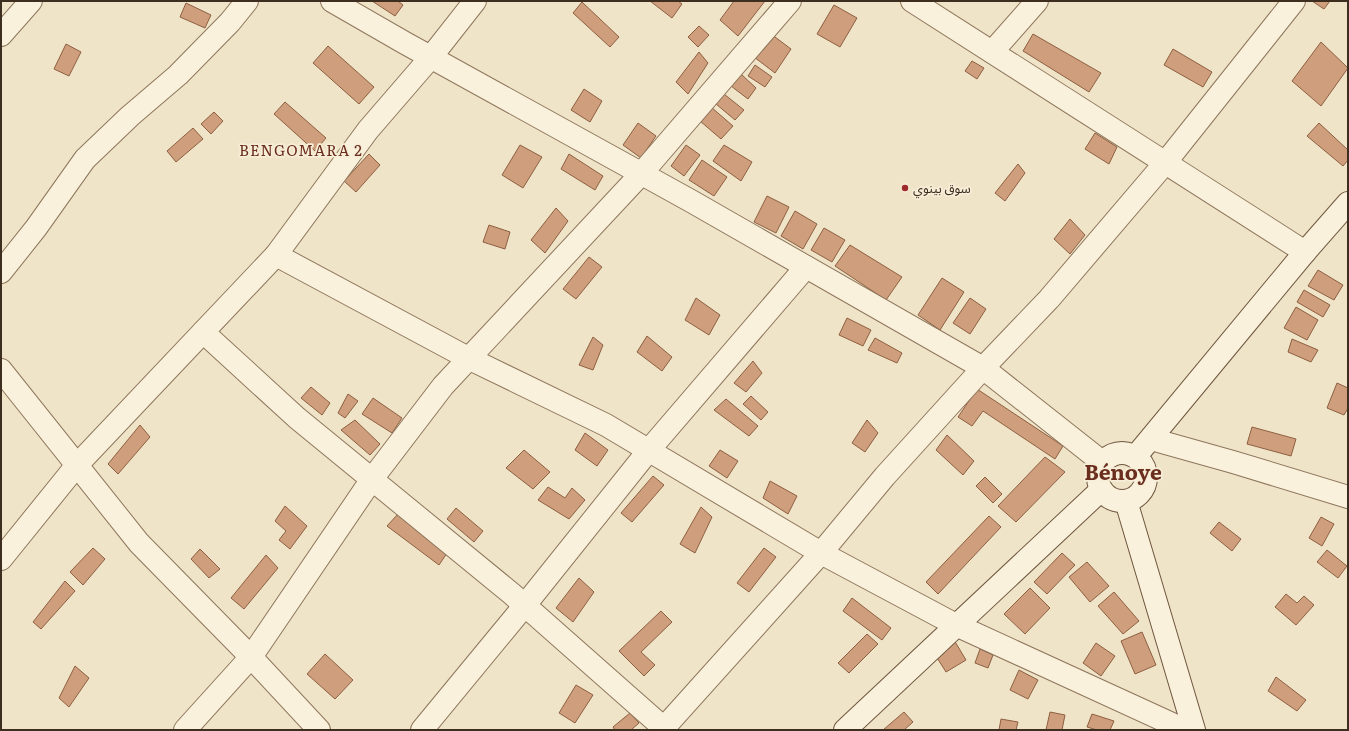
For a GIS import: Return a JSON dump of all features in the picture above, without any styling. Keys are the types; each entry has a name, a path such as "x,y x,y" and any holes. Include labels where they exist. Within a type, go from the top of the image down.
{"street":[{"path":"1,35 31,1"},
{"path":"1,272 36,228 85,159 130,116 178,75 230,22 247,1"},
{"path":"332,1 983,368 1102,462"},
{"path":"1,559 77,465 276,255 368,130 431,57 475,1"},
{"path":"185,730 251,657 372,479 443,386 640,174 790,1"},
{"path":"912,1 1305,252"},
{"path":"992,52 1037,1"},
{"path":"203,332 296,418 525,605 664,729 821,553 885,476 983,368 1049,299 1165,163 1294,1"},
{"path":"1136,456 1305,252 1348,203"},
{"path":"276,255 468,358 606,425 821,553 956,625 1185,730"},
{"path":"422,730 525,605 649,450 806,267"},
{"path":"1,370 139,544 251,657 320,730"},
{"path":"1151,439 1348,497"},
{"path":"1118,452 1136,456 1143,463 1146,472 1146,482 1142,491 1135,497 1126,501 1116,501 1108,497 1101,490 1097,481 1098,471 1102,462 1108,456 1118,452"},
{"path":"845,730 1101,490"},
{"path":"1126,501 1194,730"}],"building":[{"path":"372,1 398,1 403,5 395,16"},
{"path":"650,1 678,1 682,4 672,18"},
{"path":"734,1 765,1 738,36 720,20"},
{"path":"1312,1 1330,1 1324,9"},
{"path":"582,2 619,37 610,47 573,13"},
{"path":"186,3 211,15 205,28 180,17"},
{"path":"834,5 857,18 840,47 817,34"},
{"path":"699,26 709,35 698,47 688,37"},
{"path":"771,34 791,49 775,73 754,57"},
{"path":"1033,34 1101,73 1089,92 1023,51"},
{"path":"1321,42 1348,68 1321,106 1292,81"},
{"path":"66,44 81,52 69,76 54,69"},
{"path":"328,46 374,87 359,104 313,63"},
{"path":"1173,49 1212,72 1203,87 1164,65"},
{"path":"699,52 708,63 688,94 676,82"},
{"path":"972,61 984,68 977,79 965,71"},
{"path":"755,65 772,77 765,87 748,76"},
{"path":"741,74 756,88 748,99 731,86"},
{"path":"584,89 602,101 590,122 571,110"},
{"path":"724,94 744,110 735,120 716,104"},
{"path":"285,102 326,138 315,151 274,114"},
{"path":"711,107 733,126 721,139 700,121"},
{"path":"214,112 223,121 211,134 201,124"},
{"path":"638,123 656,136 641,158 623,145"},
{"path":"1319,123 1348,150 1348,160 1343,166 1307,136"},
{"path":"193,128 203,139 176,162 167,151"},
{"path":"1095,133 1117,147 1109,164 1085,149"},
{"path":"520,145 542,157 523,188 502,175"},
{"path":"686,145 700,155 684,176 671,166"},
{"path":"724,145 752,162 741,181 713,161"},
{"path":"369,154 380,165 356,192 344,181"},
{"path":"569,154 603,176 595,190 561,169"},
{"path":"702,160 727,177 714,196 689,180"},
{"path":"1018,164 1025,173 1005,201 995,193"},
{"path":"767,196 789,207 776,233 754,222"},
{"path":"556,208 568,221 545,253 531,240"},
{"path":"795,211 817,224 803,249 781,236"},
{"path":"1070,219 1085,235 1070,254 1054,239"},
{"path":"489,225 510,232 505,249 483,242"},
{"path":"824,228 845,240 832,262 811,250"},
{"path":"850,245 902,277 886,300 835,266"},
{"path":"589,257 602,267 576,299 563,289"},
{"path":"1318,270 1343,285 1334,300 1308,286"},
{"path":"942,278 964,292 940,330 918,315"},
{"path":"1304,290 1330,305 1323,317 1297,302"},
{"path":"696,298 720,315 709,335 685,320"},
{"path":"970,298 986,309 970,334 953,323"},
{"path":"1296,307 1318,320 1307,340 1284,328"},
{"path":"847,318 871,330 863,346 839,335"},
{"path":"647,336 672,357 662,371 637,352"},
{"path":"593,337 603,345 593,370 579,365"},
{"path":"875,338 902,353 897,363 868,350"},
{"path":"1292,339 1318,350 1311,362 1288,352"},
{"path":"753,361 762,373 746,392 734,383"},
{"path":"1337,383 1348,388 1348,408 1344,415 1327,408"},
{"path":"311,387 330,403 322,415 301,398"},
{"path":"977,389 1063,446 1055,459 983,411 972,426 958,417"},
{"path":"348,394 358,401 345,418 338,413"},
{"path":"751,396 768,412 761,420 743,404"},
{"path":"373,398 402,418 392,433 362,414"},
{"path":"726,399 758,426 749,436 714,410"},
{"path":"355,420 380,444 370,455 341,430"},
{"path":"867,420 878,433 865,452 852,443"},
{"path":"140,425 150,437 118,474 108,464"},
{"path":"1252,427 1296,439 1291,456 1247,444"},
{"path":"585,433 608,450 597,466 575,450"},
{"path":"947,435 974,461 963,475 936,450"},
{"path":"524,450 550,472 533,489 506,468"},
{"path":"720,450 738,461 727,478 709,466"},
{"path":"1045,457 1065,472 1016,522 998,506"},
{"path":"653,476 664,485 632,522 621,513"},
{"path":"985,477 1002,494 993,503 976,486"},
{"path":"770,481 797,496 788,514 763,498"},
{"path":"548,487 565,498 572,488 585,500 569,519 538,500"},
{"path":"285,506 307,526 290,549 279,540 286,531 275,521"},
{"path":"701,507 712,517 695,553 680,544"},
{"path":"456,508 483,531 474,542 447,519"},
{"path":"398,514 447,553 439,565 387,526"},
{"path":"989,516 1001,527 938,594 926,582"},
{"path":"1321,517 1334,524 1322,546 1309,538"},
{"path":"1219,522 1241,539 1232,551 1210,533"},
{"path":"93,548 105,559 83,585 70,572"},
{"path":"764,548 776,557 749,592 737,583"},
{"path":"200,549 220,569 209,578 191,559"},
{"path":"1327,550 1347,566 1338,578 1317,562"},
{"path":"1062,553 1075,565 1047,594 1034,582"},
{"path":"266,555 278,568 244,609 231,598"},
{"path":"1087,562 1109,586 1090,602 1069,577"},
{"path":"579,578 594,592 573,622 556,608"},
{"path":"65,581 75,591 41,629 33,622"},
{"path":"1030,588 1050,608 1025,634 1004,614"},
{"path":"1114,592 1139,621 1123,634 1098,606"},
{"path":"1286,594 1297,603 1304,596 1314,605 1296,625 1275,607"},
{"path":"852,598 891,628 882,640 843,611"},
{"path":"661,611 672,622 641,652 655,665 644,676 619,651"},
{"path":"1142,632 1156,665 1135,674 1121,641"},
{"path":"867,634 878,644 849,673 838,663"},
{"path":"954,640 966,660 946,672 934,653"},
{"path":"1096,643 1115,656 1101,676 1083,663"},
{"path":"980,649 993,655 988,668 975,663"},
{"path":"325,654 353,680 335,699 307,674"},
{"path":"75,666 89,678 69,707 59,698"},
{"path":"1019,670 1038,680 1028,699 1010,690"},
{"path":"1276,677 1306,700 1297,711 1268,691"},
{"path":"576,685 593,695 575,723 559,713"},
{"path":"904,712 913,722 904,730 883,730"},
{"path":"1050,712 1065,715 1062,730 1046,730"},
{"path":"630,713 639,723 631,730 615,730 613,727"},
{"path":"1092,714 1114,721 1110,730 1097,730 1087,727"},
{"path":"1001,719 1018,722 1016,730 999,730"}],"place":[{"name":"سوق بينوي","path":"905,188"}],"district":[{"name":"BENGOMARA 2","path":"301,151"},
{"name":"Bénoye","path":"1123,473"}]}
